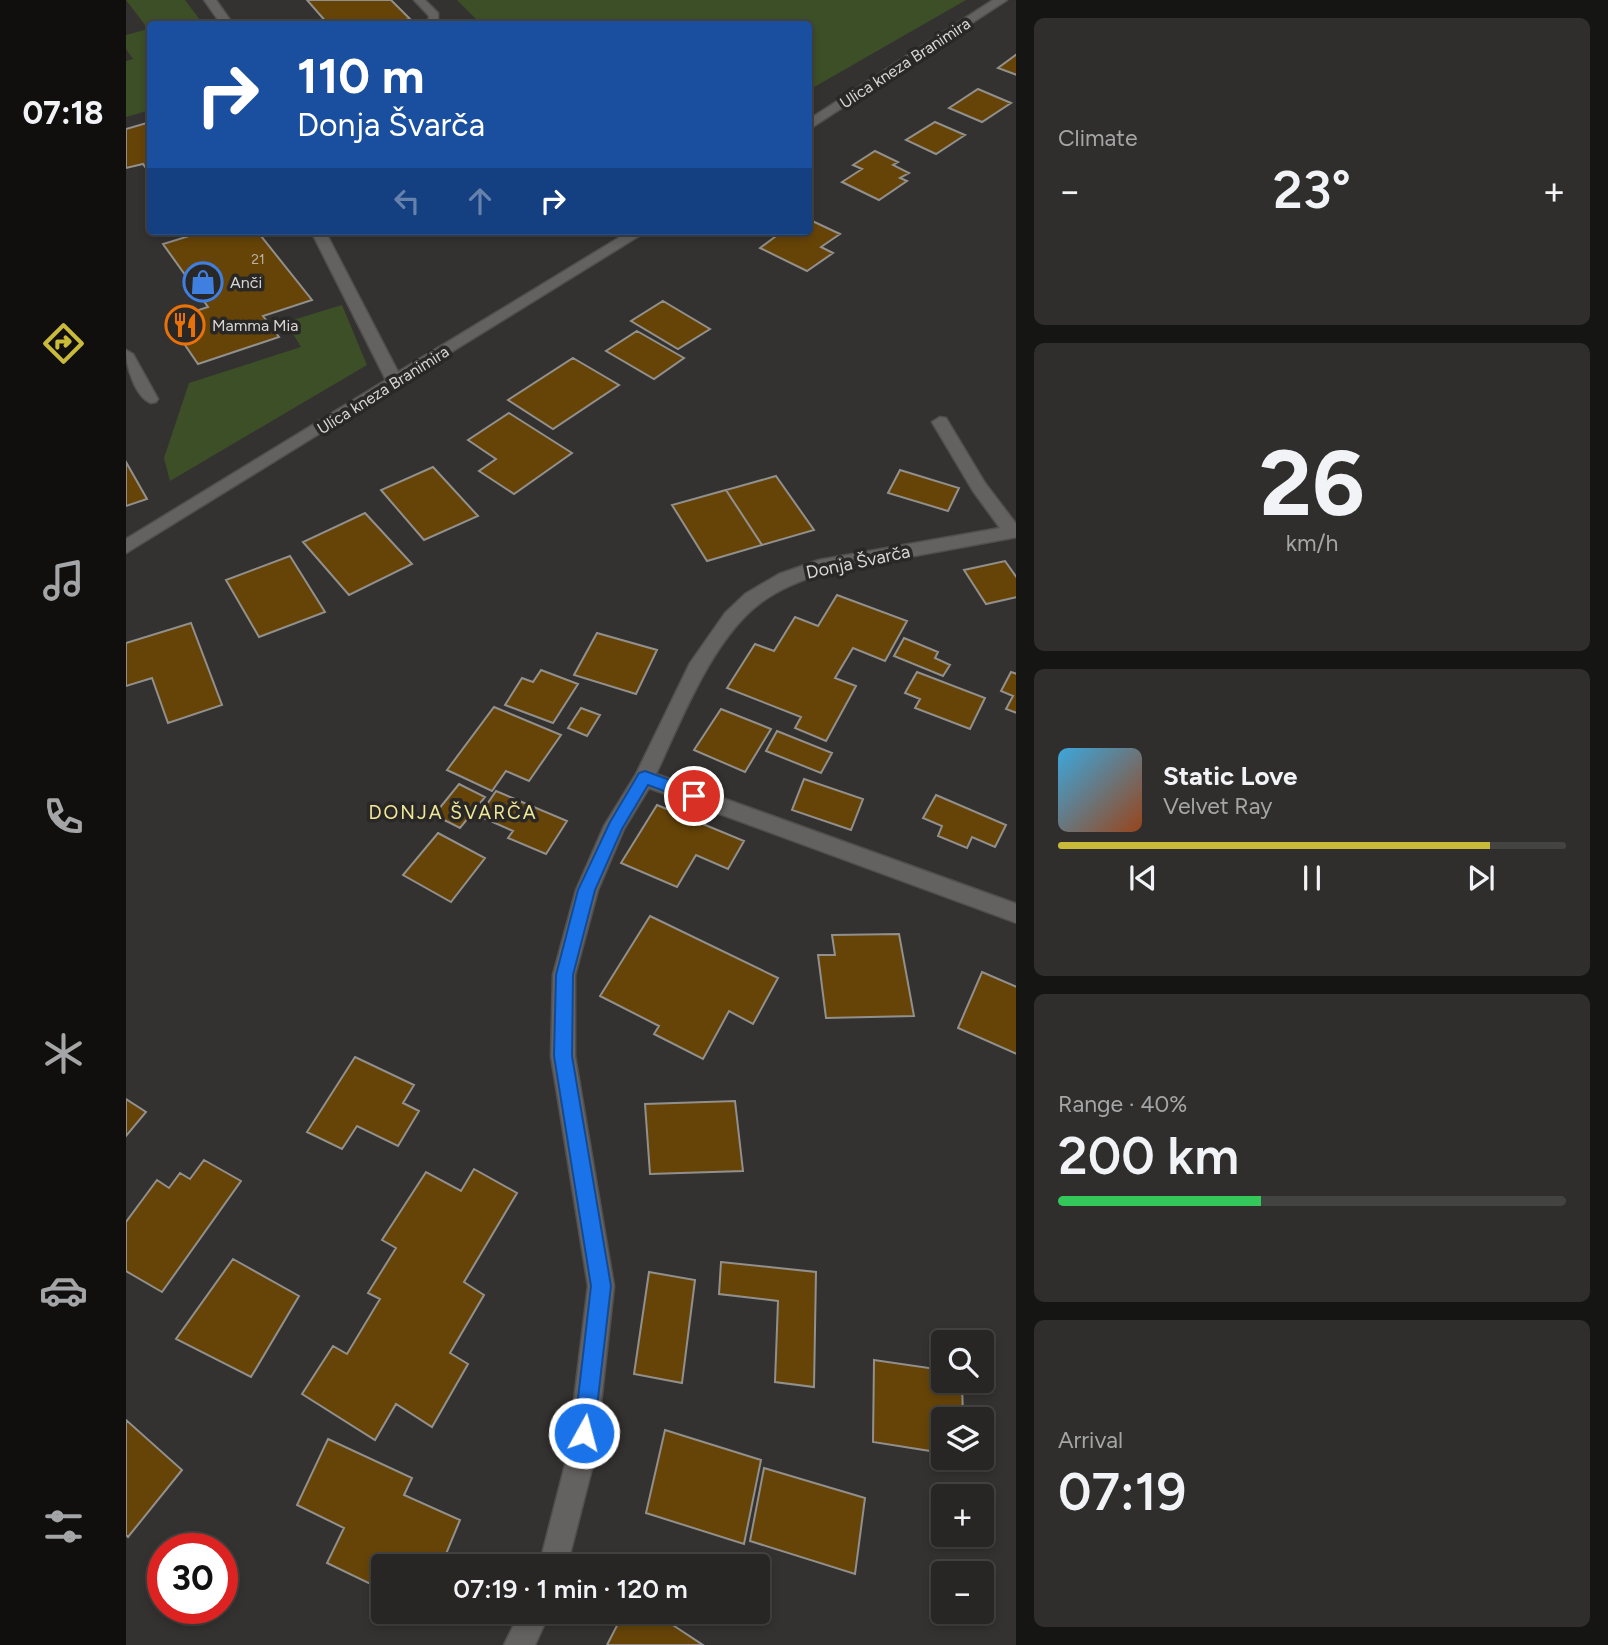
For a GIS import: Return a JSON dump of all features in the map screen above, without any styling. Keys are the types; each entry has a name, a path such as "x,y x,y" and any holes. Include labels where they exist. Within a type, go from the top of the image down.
{"street":[{"path":"210,0 225,21"},
{"name":"Ulica kneza Branimira","path":"812,123 1001,0"},
{"path":"320,235 395,382"},
{"name":"Ulica kneza Branimira","path":"126,547 634,235"},
{"name":"Donja Švarča","path":"556,1554 581,1457 601,1286 563,1056 564,975 586,890 615,826 645,778 697,668 732,618 752,599 786,579 819,567 1014,531 979,487 940,422"},
{"path":"645,778 1016,914"},
{"path":"519,1645 529,1624"}],"lane":[{"path":"419,0 434,15 433,21"},
{"path":"126,354 151,399"}],"green space":[{"path":"126,0 185,0 201,21 147,21 147,28"},
{"path":"457,0 966,0 812,88 812,21 478,21"},
{"path":"147,29 147,111 126,117 126,61 133,59 126,49 126,35"},
{"path":"342,305 367,365 170,481 164,458 189,383 301,347 286,322"}],"building":[{"path":"307,0 391,0 410,19 401,21 325,21"},
{"path":"1016,55 1016,75 998,68"},
{"path":"978,89 1011,103 982,122 949,108"},
{"path":"935,122 965,135 936,154 906,140"},
{"path":"147,123 147,170 143,164 126,168 126,129"},
{"path":"875,151 898,162 893,165 909,173 900,178 907,181 879,200 842,182 862,169 853,165"},
{"path":"812,221 840,234 821,247 833,253 807,271 760,248 778,235 812,235"},
{"path":"193,235 260,235 312,300 263,316 279,337 198,364 168,320 208,307 163,244"},
{"path":"663,301 710,329 678,349 631,321"},
{"path":"637,331 684,358 654,379 606,351"},
{"path":"573,358 619,385 553,429 508,400"},
{"path":"509,413 572,453 514,494 479,471 496,459 468,440"},
{"path":"126,462 147,499 126,506"},
{"path":"433,467 478,516 424,540 381,490"},
{"path":"900,470 959,488 948,511 888,493"},
{"path":"776,476 814,530 762,545 726,490"},
{"path":"726,490 762,545 707,561 672,505"},
{"path":"365,513 412,564 349,595 303,542"},
{"path":"290,556 325,612 259,637 226,580"},
{"path":"1005,561 1016,577 1016,597 986,604 964,570"},
{"path":"837,595 907,621 885,661 853,648 835,678 856,686 826,741 795,728 801,717 727,688 755,644 774,651 795,617 818,626"},
{"path":"191,623 222,705 168,723 152,678 126,686 126,643"},
{"path":"597,633 657,650 636,694 574,675"},
{"path":"904,638 938,652 935,658 950,665 943,676 894,656"},
{"path":"541,670 578,684 553,723 505,705 522,678 533,682"},
{"path":"917,672 985,698 970,729 915,708 920,699 905,693"},
{"path":"1011,672 1016,674 1016,713 1006,709 1013,696 1001,691"},
{"path":"494,707 561,735 529,781 506,771 492,791 447,770"},
{"path":"581,708 600,715 587,736 568,728"},
{"path":"721,709 771,729 745,772 694,750"},
{"path":"777,731 832,753 821,773 766,751"},
{"path":"804,779 863,799 851,830 792,810"},
{"path":"459,784 485,797 460,828 434,815"},
{"path":"496,791 567,821 546,854 508,838 513,831 479,816"},
{"path":"936,795 1006,825 995,847 972,837 967,848 938,836 942,826 923,818"},
{"path":"657,805 744,841 728,869 696,855 677,887 621,863"},
{"path":"438,833 485,858 451,902 403,875"},
{"path":"650,916 778,978 753,1024 729,1011 703,1059 654,1034 659,1026 600,996"},
{"path":"899,934 914,1016 826,1018 818,955 835,955 832,935"},
{"path":"982,972 1016,987 1016,1054 958,1028"},
{"path":"355,1057 414,1085 403,1103 419,1111 398,1146 357,1126 342,1149 307,1132"},
{"path":"126,1099 146,1112 126,1136"},
{"path":"735,1101 743,1171 650,1174 645,1104"},
{"path":"204,1160 241,1181 162,1292 126,1271 126,1222 157,1180 169,1188 180,1173 190,1179"},
{"path":"474,1169 517,1193 464,1282 484,1295 450,1353 468,1364 432,1427 396,1404 375,1440 302,1394 333,1346 347,1354 380,1299 368,1293 396,1248 382,1240 426,1172 461,1191"},
{"path":"233,1259 299,1296 251,1377 176,1339"},
{"path":"721,1262 816,1272 814,1387 775,1382 778,1301 719,1294"},
{"path":"649,1272 695,1280 682,1383 634,1374"},
{"path":"874,1360 931,1368 931,1393 962,1393 963,1407 931,1407 931,1451 873,1442"},
{"path":"126,1420 182,1470 128,1537 126,1535"},
{"path":"665,1430 761,1460 744,1544 646,1513"},
{"path":"328,1439 412,1478 404,1495 460,1520 446,1554 371,1554 371,1584 327,1563 344,1528 297,1505"},
{"path":"764,1468 865,1498 855,1574 750,1541"},
{"path":"618,1624 671,1624 703,1645 607,1645"}],"place":[{"name":"Anči","path":"203,282"},
{"name":"Mamma Mia","path":"185,325"}],"district":[{"name":"DONJA ŠVARČA","path":"453,812"}],"route":[{"path":"584,1433 601,1286 563,1056 564,975 586,890 615,826 645,778 694,796"}]}
